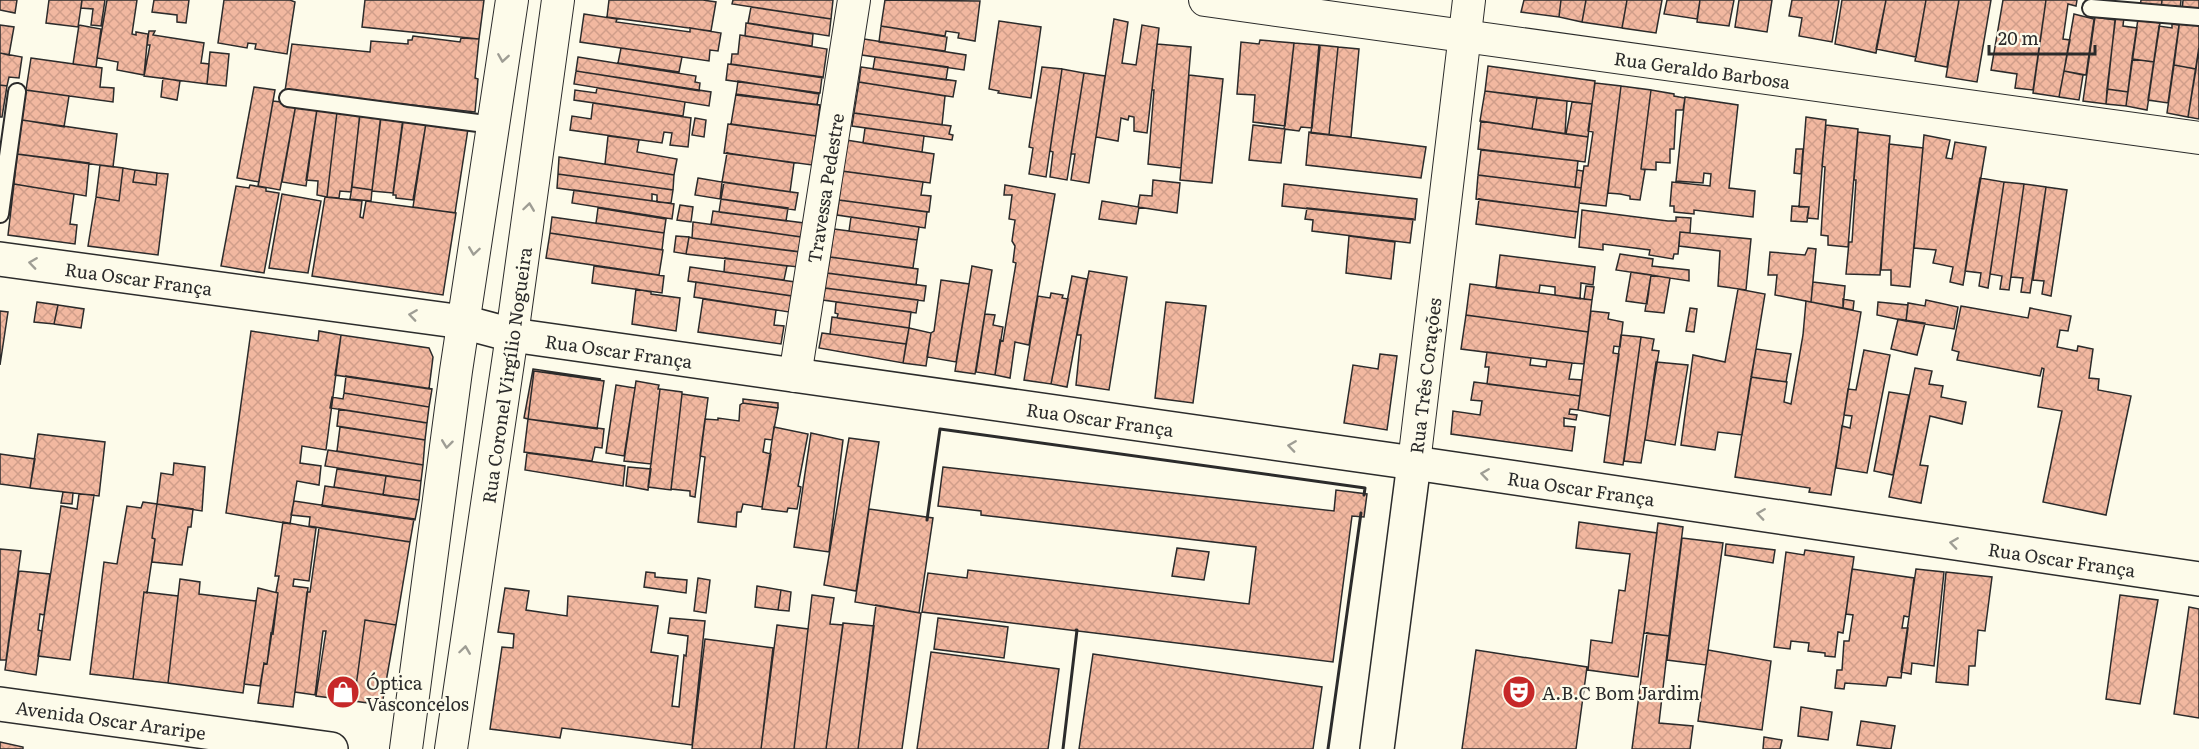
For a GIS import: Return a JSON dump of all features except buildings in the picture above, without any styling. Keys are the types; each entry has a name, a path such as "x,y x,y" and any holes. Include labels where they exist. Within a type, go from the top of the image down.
{"street":[{"path":"406,749 463,322 512,0"},
{"name":"Rua Coronel Virgílio Nogueira","path":"451,749 512,336 558,0"},
{"name":"Travessa Pedestre","path":"795,376 854,0"},
{"name":"Rua Geraldo Barbosa","path":"1205,0 2199,138"},
{"name":"Rua Três Corações","path":"1377,749 1414,463 1469,0"},
{"name":"Rua Oscar França","path":"0,259 463,322 512,336 1414,463 2199,579"},
{"name":"Avenida Oscar Araripe","path":"0,704 331,749"}],"lane":[{"path":"2091,8 2199,17"},
{"path":"0,214 17,92"},
{"path":"288,98 493,125"}],"wall":[{"path":"927,520 940,429 1365,488 1364,495"},
{"path":"1328,749 1361,513"},
{"path":"1063,749 1076,630"}],"place":[{"name":"Óptica Vasconcelos","path":"343,692"},
{"name":"A.B.C Bom Jardim","path":"1519,692"}]}
